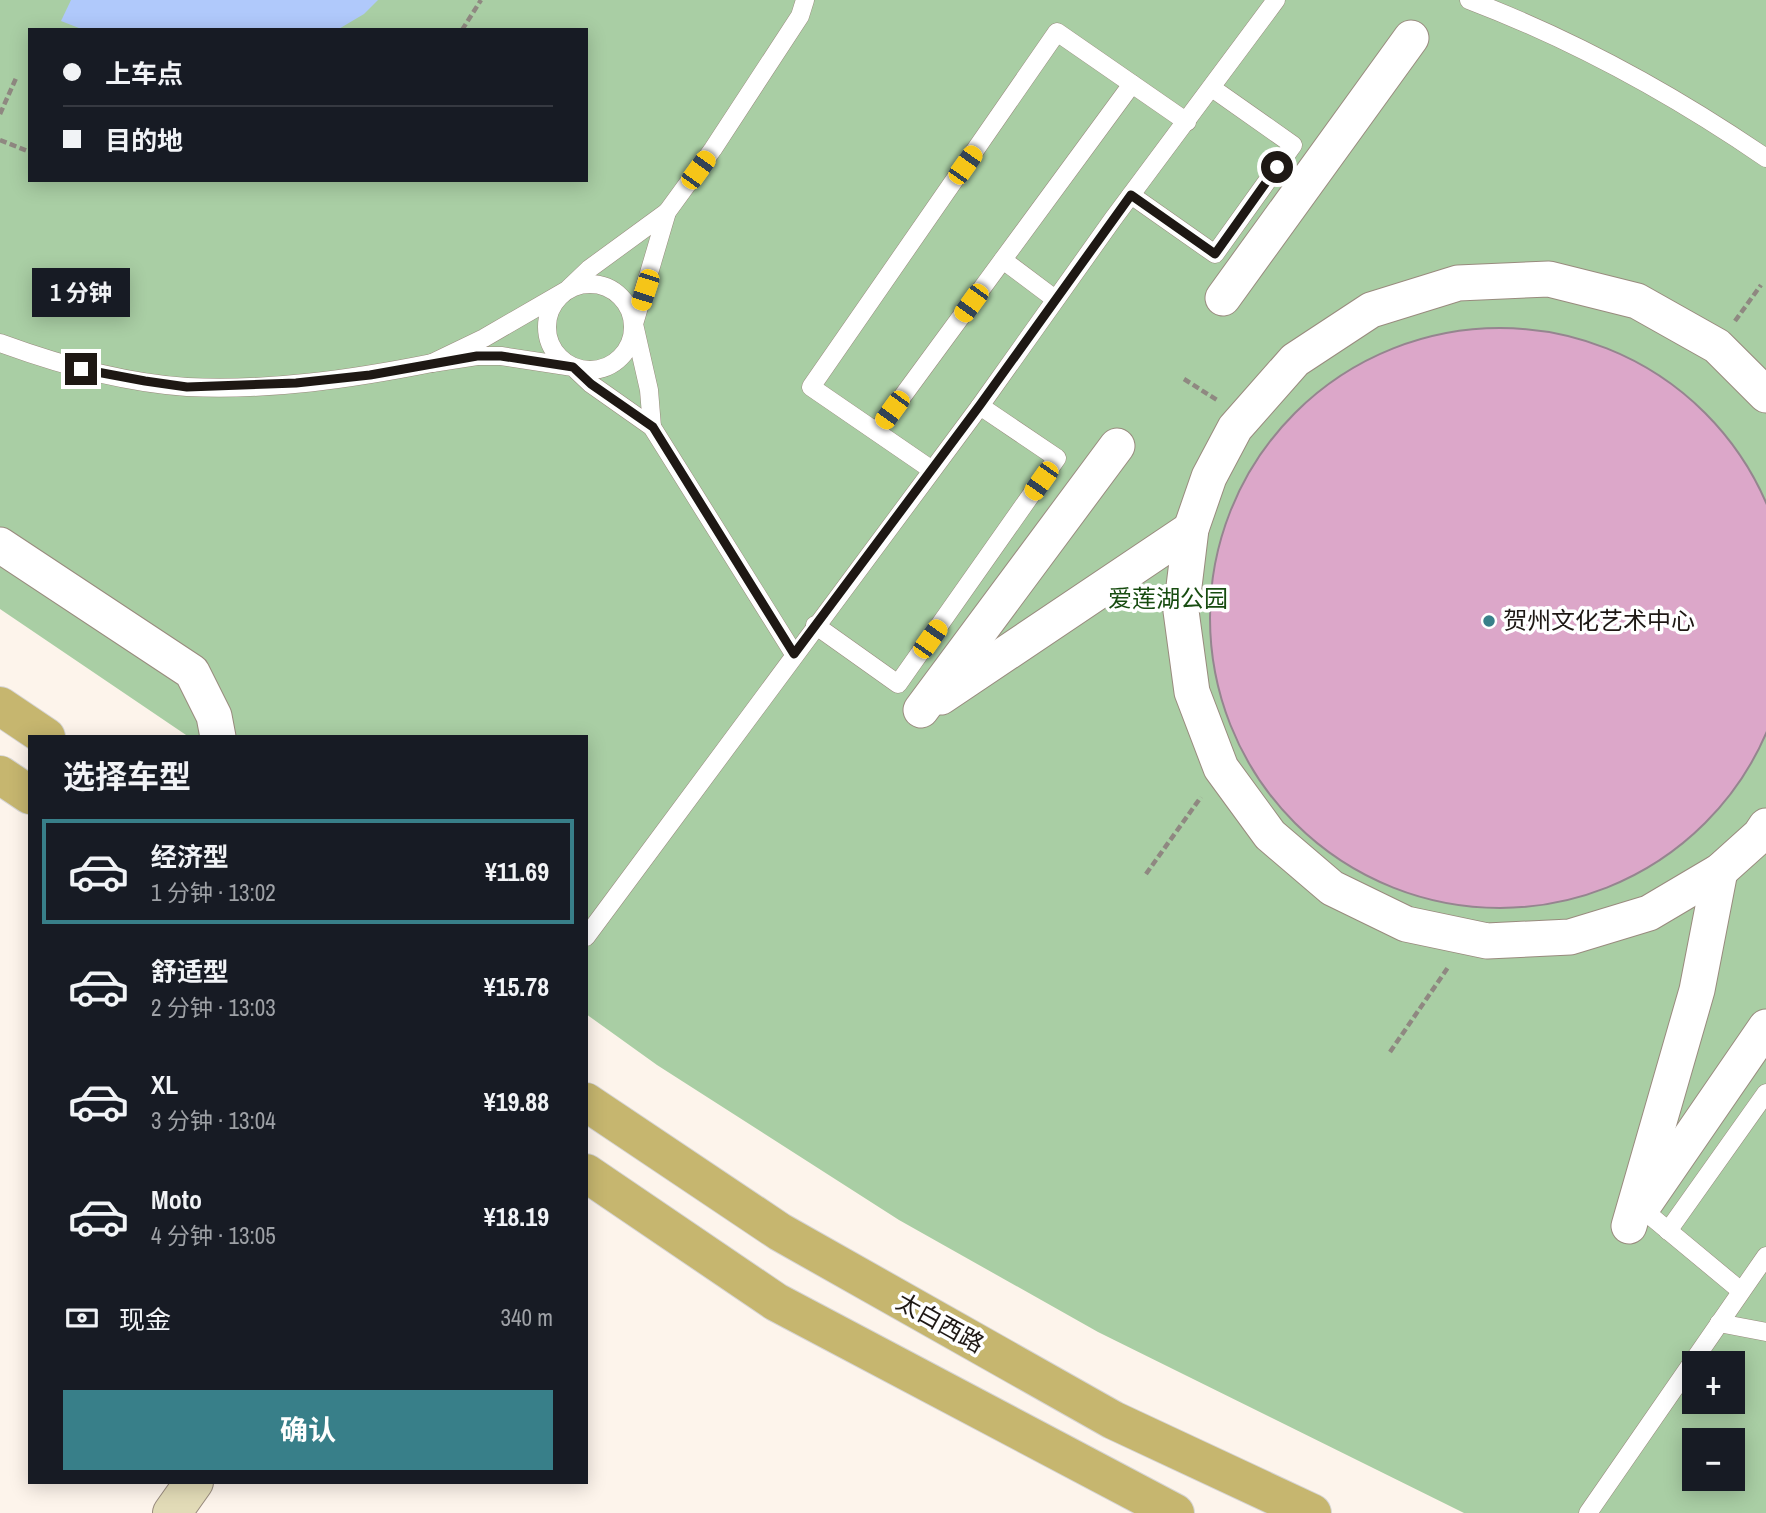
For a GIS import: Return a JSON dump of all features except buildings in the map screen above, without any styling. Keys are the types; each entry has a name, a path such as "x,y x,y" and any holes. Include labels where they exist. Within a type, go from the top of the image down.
{"main road":[{"path":"0,706 43,735"},
{"path":"0,775 28,794"},
{"name":"太白西路","path":"588,1103 780,1233 1113,1420 1312,1513"},
{"path":"588,1173 776,1302 1175,1513"}],"street":[{"path":"1223,298 1411,38"},
{"path":"1766,395 1717,346 1637,302 1549,279 1458,283 1371,310 1295,360 1236,428 1209,477 1191,529 1181,611 1192,692 1222,768 1270,835 1332,888 1406,924 1487,941 1570,937 1649,913 1720,871 1760,835 1766,826"},
{"path":"1118,446 913,693 921,710 1191,529"},
{"path":"0,545 192,672 214,716 218,735"},
{"path":"1720,871 1697,990 1629,1226 1766,1027"},
{"path":"172,1513 193,1484"}],"lane":[{"path":"794,654 653,427 591,384 562,360 548,337 547,324 556,299 589,269 667,212 713,149 803,8 820,0"},
{"path":"588,934 1276,0"},
{"path":"1469,0 1523,20 1606,62 1712,121 1766,158"},
{"path":"932,470 811,387 1057,32 1187,122"},
{"path":"877,431 1132,84"},
{"path":"1131,195 1215,254 1293,145 1212,88"},
{"path":"0,343 68,366 187,387 296,383 370,375 477,356 501,356 586,370 601,369 615,363 626,352 632,339 667,212"},
{"path":"1003,260 1055,299"},
{"path":"432,363 484,338 581,284 610,288 622,297 630,309 649,390 653,427"},
{"path":"815,625 913,693 1057,458 980,405"},
{"path":"1668,1231 1766,1093"},
{"path":"1641,1208 1741,1291"},
{"path":"1588,1513 1766,1256"},
{"path":"1719,1323 1766,1332"}],"path":[{"path":"463,28 481,0"},
{"path":"0,114 17,76"},
{"path":"0,139 28,151"},
{"path":"1717,346 1761,285"},
{"path":"1146,874 1222,768"},
{"path":"1390,1052 1469,936"}],"green space":[{"name":"爱莲湖公园","path":"0,0 1766,0 1766,1513 1464,1513 1098,1332 899,1220 657,1065 588,1015 588,735 186,735 0,609"}],"water":[{"path":"71,0 378,0 364,14 340,28 79,28 61,21"}],"place":[{"name":"贺州文化艺术中心","path":"1489,621"}],"route":[{"path":"81,369 187,387 296,383 370,375 477,356 501,356 573,367 619,405 653,427 794,654 980,405 1131,195 1215,254 1277,167"}]}
